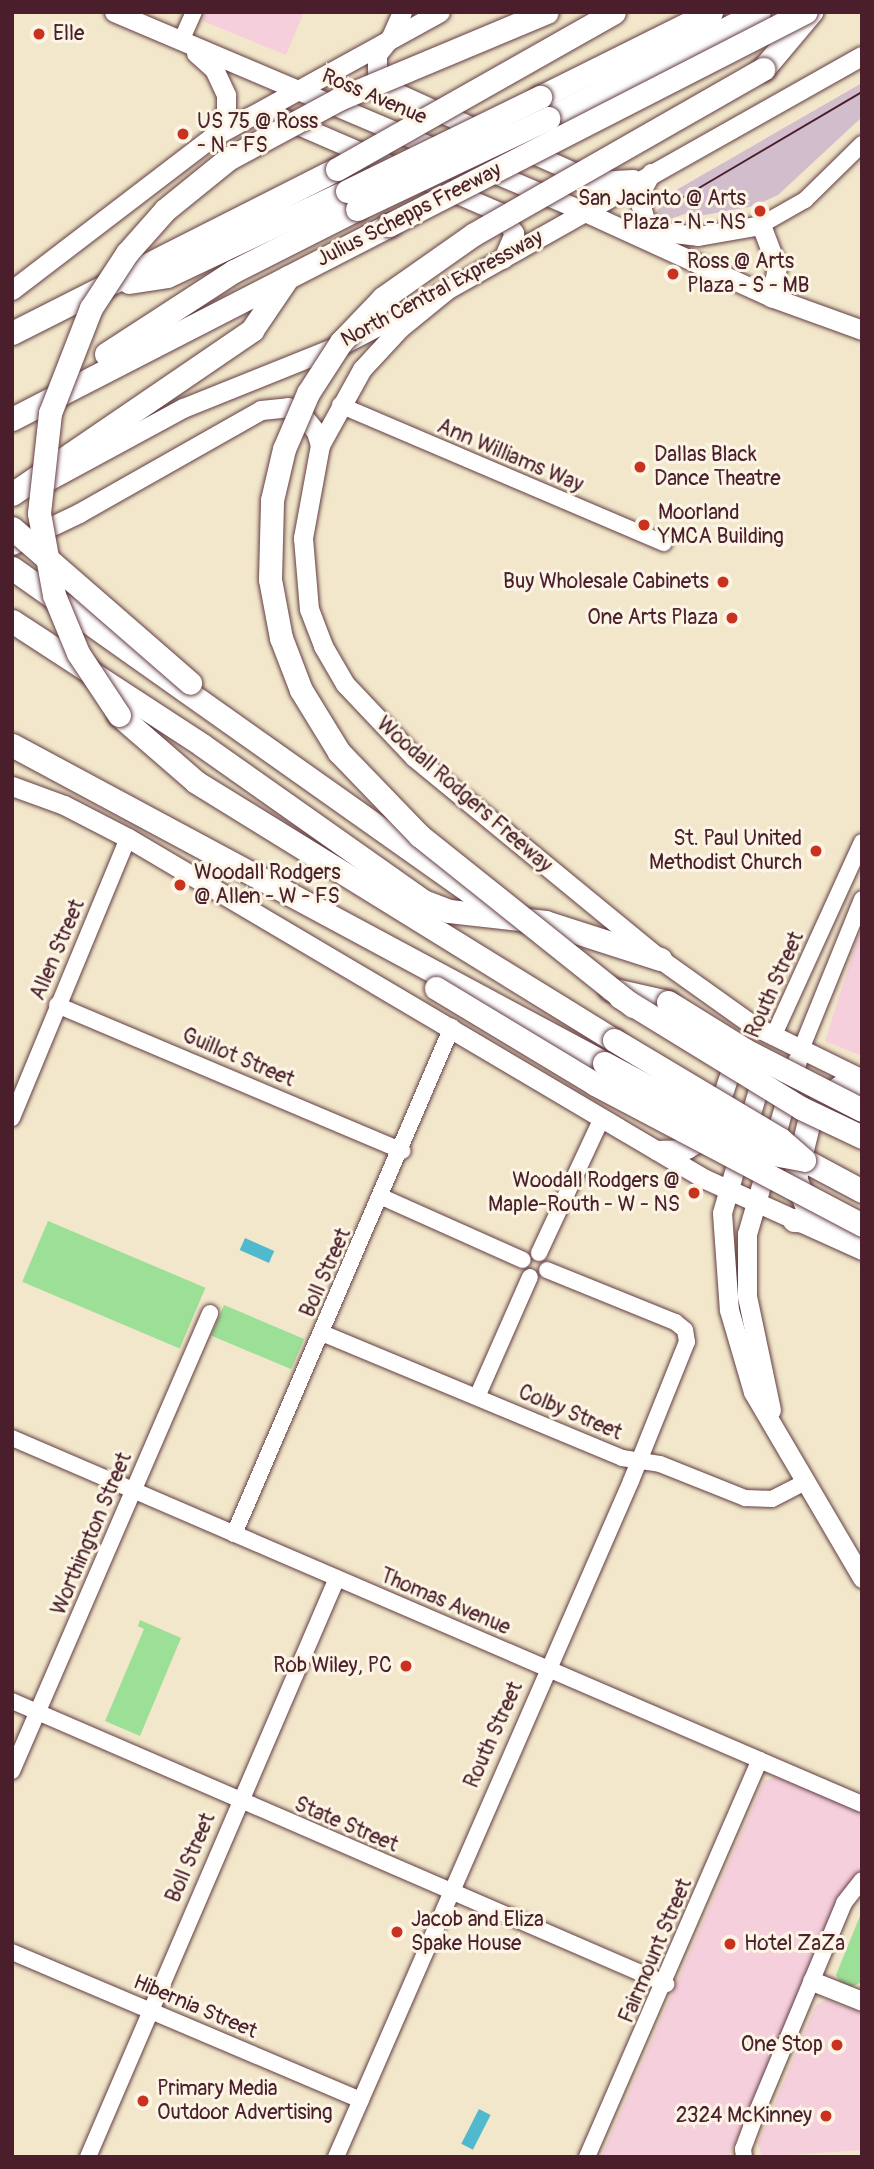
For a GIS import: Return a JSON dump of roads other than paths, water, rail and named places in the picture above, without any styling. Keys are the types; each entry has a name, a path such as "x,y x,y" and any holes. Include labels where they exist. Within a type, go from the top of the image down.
{"highway":[{"path":"506,12 267,136 194,184 127,253 91,308 50,413 39,513 54,595 78,653 120,715 196,782 780,1139 804,1160 862,1191"},
{"path":"339,99 547,12"},
{"path":"12,331 337,169 614,12"},
{"path":"544,108 711,12"},
{"path":"106,285 167,276 352,200 544,108 759,12"},
{"path":"633,1006 404,823 362,780 318,722 293,674 272,599 269,540 277,474 295,420 318,375 341,342 383,298 474,234 763,69 808,12"},
{"name":"Julius Schepps Freeway","path":"12,419 808,12"},
{"path":"12,419 211,285 352,200"},
{"path":"12,494 252,330 289,276"},
{"path":"12,528 190,683 215,710"},
{"path":"12,568 633,1006 801,1108 862,1137"},
{"path":"12,621 202,745 423,901 449,911 544,922 660,959"},
{"path":"12,745 772,1154 804,1160"},
{"path":"376,941 436,988 595,1084 862,1225"},
{"path":"609,988 668,1002 745,1050 862,1110"},
{"path":"862,1086 841,1087 822,1098 799,1150 798,1195 809,1210 862,1234"},
{"path":"794,1220 833,1222"}],"main road":[{"name":"Ross Avenue","path":"114,12 583,211 771,297 862,330"},
{"path":"402,12 391,37 377,54 374,66 384,87 594,181 646,176 641,191 641,206 645,220 660,233"},
{"path":"12,290 211,138 296,88 440,12"},
{"path":"181,41 214,69 223,83 226,110 211,138"},
{"name":"North Central Expressway","path":"12,500 183,408 345,343 503,260 583,211 862,56"},
{"path":"241,119 261,113 282,118 499,212 514,233 503,260"},
{"name":"Ross Avenue","path":"616,226 660,233 711,235 761,225"},
{"path":"761,225 777,267 771,297"},
{"name":"Woodall Rodgers Freeway","path":"448,289 384,342 340,405 320,445 305,505 303,575 323,646 345,684 414,757 660,959 701,990 773,1037 862,1079"},
{"path":"12,545 79,513 261,410 288,407 299,412 309,421 320,445"},
{"path":"12,786 64,805 128,838 452,1027 655,1150 729,1191 862,1250"},
{"path":"655,1150 687,1149 709,1135 736,1061 729,1025 701,990"},
{"name":"Routh Street","path":"773,1037 729,1191 722,1241 729,1310 753,1392 862,1578"},
{"path":"776,1431 747,1296 747,1234 800,1052"},
{"path":"811,1981 862,2001"}],"street":[{"path":"181,41 194,12"},
{"path":"761,225 805,200 862,144"},
{"name":"Ann Williams Way","path":"340,405 664,543"},
{"name":"Allen Street","path":"13,1116 128,838"},
{"name":"Routh Street","path":"773,1037 862,842"},
{"path":"800,1052 862,900"},
{"name":"Guillot Street","path":"57,1005 402,1151"},
{"name":"Boll Street","path":"234,1534 402,1151 452,1027"},
{"path":"382,1197 523,1260 539,1253 602,1118"},
{"path":"523,1260 523,1270 530,1277 538,1278 547,1270 547,1262 539,1253"},
{"name":"Routh Street","path":"336,2157 449,1892 640,1460 687,1342 685,1330 675,1322 547,1270"},
{"path":"477,1397 530,1277"},
{"name":"Worthington Street","path":"12,1771 210,1313"},
{"name":"Colby Street","path":"322,1333 622,1458 640,1460 760,1500 783,1494 805,1482"},
{"name":"Thomas Avenue","path":"12,1438 862,1804"},
{"name":"Boll Street","path":"88,2157 337,1578"},
{"name":"State Street","path":"12,1701 666,1984"},
{"name":"Fairmount Street","path":"587,2157 666,1984 760,1760"},
{"path":"744,2157 743,2149 844,1903 862,1880"},
{"name":"Hibernia Street","path":"12,1952 361,2100"}],"water":[{"path":"245,1238 274,1251 269,1263 240,1250"},
{"path":"479,2109 491,2115 473,2150 461,2144"}],"tram line":[{"path":"682,198 862,92"}],"place":[{"name":"Elle","path":"39,34"},
{"name":"US 75 @ Ross - N - FS","path":"183,134"},
{"name":"San Jacinto @ Arts Plaza - N - NS","path":"760,211"},
{"name":"Ross @ Arts Plaza - S - MB","path":"673,274"},
{"name":"Dallas Black Dance Theatre","path":"640,467"},
{"name":"Moorland YMCA Building","path":"644,525"},
{"name":"Buy Wholesale Cabinets","path":"723,582"},
{"name":"One Arts Plaza","path":"732,618"},
{"name":"St. Paul United Methodist Church","path":"816,851"},
{"name":"Woodall Rodgers @ Allen - W - FS","path":"180,885"},
{"name":"Woodall Rodgers @ Maple-Routh - W - NS","path":"694,1193"},
{"name":"Rob Wiley, PC","path":"406,1666"},
{"name":"Jacob and Eliza Spake House","path":"397,1932"},
{"name":"Hotel ZaZa","path":"730,1944"},
{"name":"One Stop","path":"837,2045"},
{"name":"Primary Media Outdoor Advertising","path":"143,2101"},
{"name":"2324 McKinney","path":"826,2116"}]}
